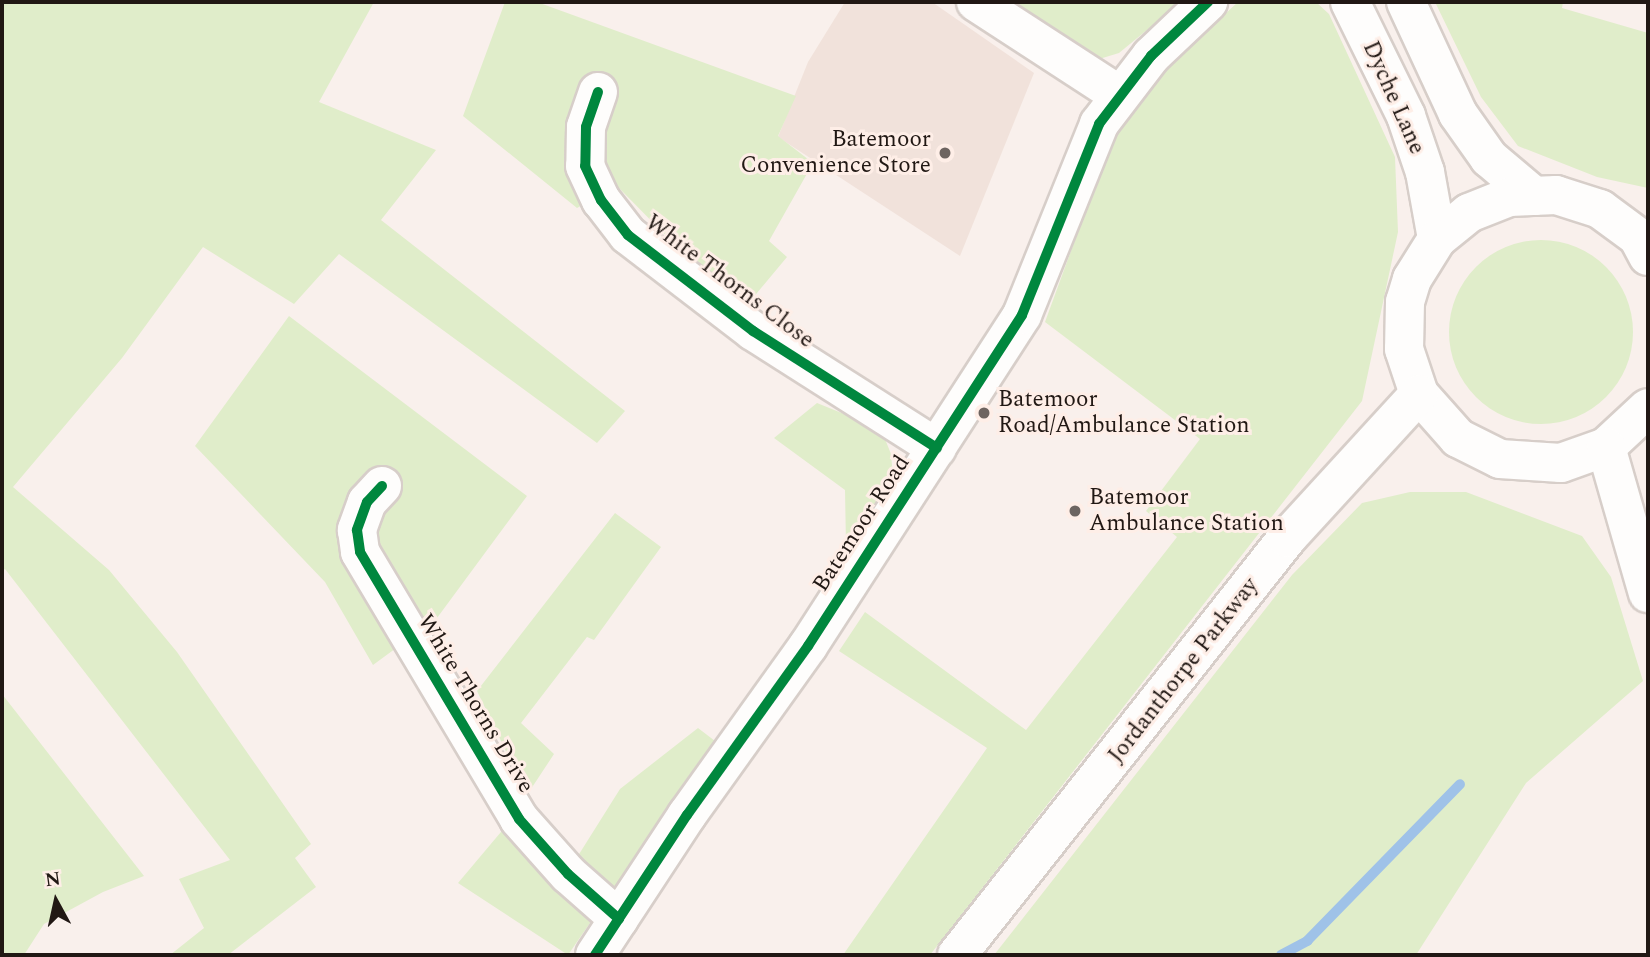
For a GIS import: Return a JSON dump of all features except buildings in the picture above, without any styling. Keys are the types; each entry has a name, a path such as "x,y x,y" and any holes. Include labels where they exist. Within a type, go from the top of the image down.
{"street":[{"path":"976,2 1119,95"},
{"name":"Batemoor Road","path":"595,955 937,448 1022,316 1051,253 1095,134 1119,95 1151,56 1208,2"},
{"name":"Dyche Lane","path":"1350,2 1406,116 1425,172 1437,239"},
{"path":"1406,2 1458,114 1489,158 1534,196"},
{"name":"White Thorns Close","path":"598,92 586,127 584,166 601,200 628,235 753,331 937,448"},
{"path":"1648,215 1600,209 1556,195 1509,197 1469,213 1437,239 1412,279 1405,302 1404,349 1419,394 1458,438 1500,459 1561,463 1606,447 1648,408"},
{"path":"1600,209 1638,237 1648,256"},
{"name":"Jordanthorpe Parkway","path":"957,955 1287,538 1419,394"},
{"path":"1606,447 1648,593"},
{"name":"White Thorns Drive","path":"382,486 367,502 357,530 360,552 519,819 568,874 619,919"}],"shaded area":[{"path":"845,2 932,2 1034,73 960,256 778,137 808,62"}],"green space":[{"path":"2,2 374,2 319,102 436,150 381,220 625,411 597,443 339,254 294,304 203,247 122,358 13,487 109,570 177,652 311,844 295,858 316,887 228,955 170,955 204,928 179,879 230,860 5,569 2,571"},
{"path":"505,2 537,2 796,96 778,136 813,163 769,241 787,257 752,299 682,252 617,186 577,208 463,116"},
{"path":"1009,2 1181,2 1119,53 1096,60"},
{"path":"1238,2 1316,2 1329,14 1395,157 1398,232 1362,401 930,955 843,955 987,748 839,651 865,612 1026,730 1177,537 1146,511 1200,439 1045,322 1110,144 1163,71"},
{"path":"1435,2 1563,2 1562,8 1648,33 1648,188 1597,177 1518,146 1481,97"},
{"path":"1541,240 1559,241 1576,247 1592,255 1606,267 1618,281 1626,297 1632,314 1632,350 1626,367 1618,383 1606,397 1592,409 1576,417 1559,423 1541,424 1523,423 1506,417 1490,409 1476,397 1464,383 1456,367 1450,350 1449,332 1450,314 1456,297 1464,281 1476,267 1490,255 1506,247 1523,241"},
{"path":"289,316 527,496 437,618 373,665 325,582 195,446"},
{"path":"817,403 881,429 891,454 893,476 846,546 845,490 774,438"},
{"path":"1410,492 1466,492 1582,536 1611,577 1643,681 1526,783 1416,955 994,955 1292,575 1362,503"},
{"path":"615,513 661,547 594,640 587,637 521,723 554,754 527,795 477,691"},
{"path":"2,694 144,876 103,892 44,924 24,955 2,955"},
{"path":"698,728 715,741 568,955 458,883 506,826 576,859 620,789"}],"waterway":[{"path":"1281,955 1307,941 1460,784"}],"cycle path":[{"path":"595,955 687,815 808,646 1022,315 1099,124 1151,56 1208,2"},
{"path":"598,92 586,127 585,166 601,200 628,235 753,331 937,448"},
{"path":"382,486 367,502 357,530 360,552 519,819 568,874 619,919"}],"place":[{"name":"Batemoor Convenience Store","path":"945,153"},
{"name":"Batemoor Road/Ambulance Station","path":"984,413"},
{"name":"Batemoor Ambulance Station","path":"1075,511"}]}
